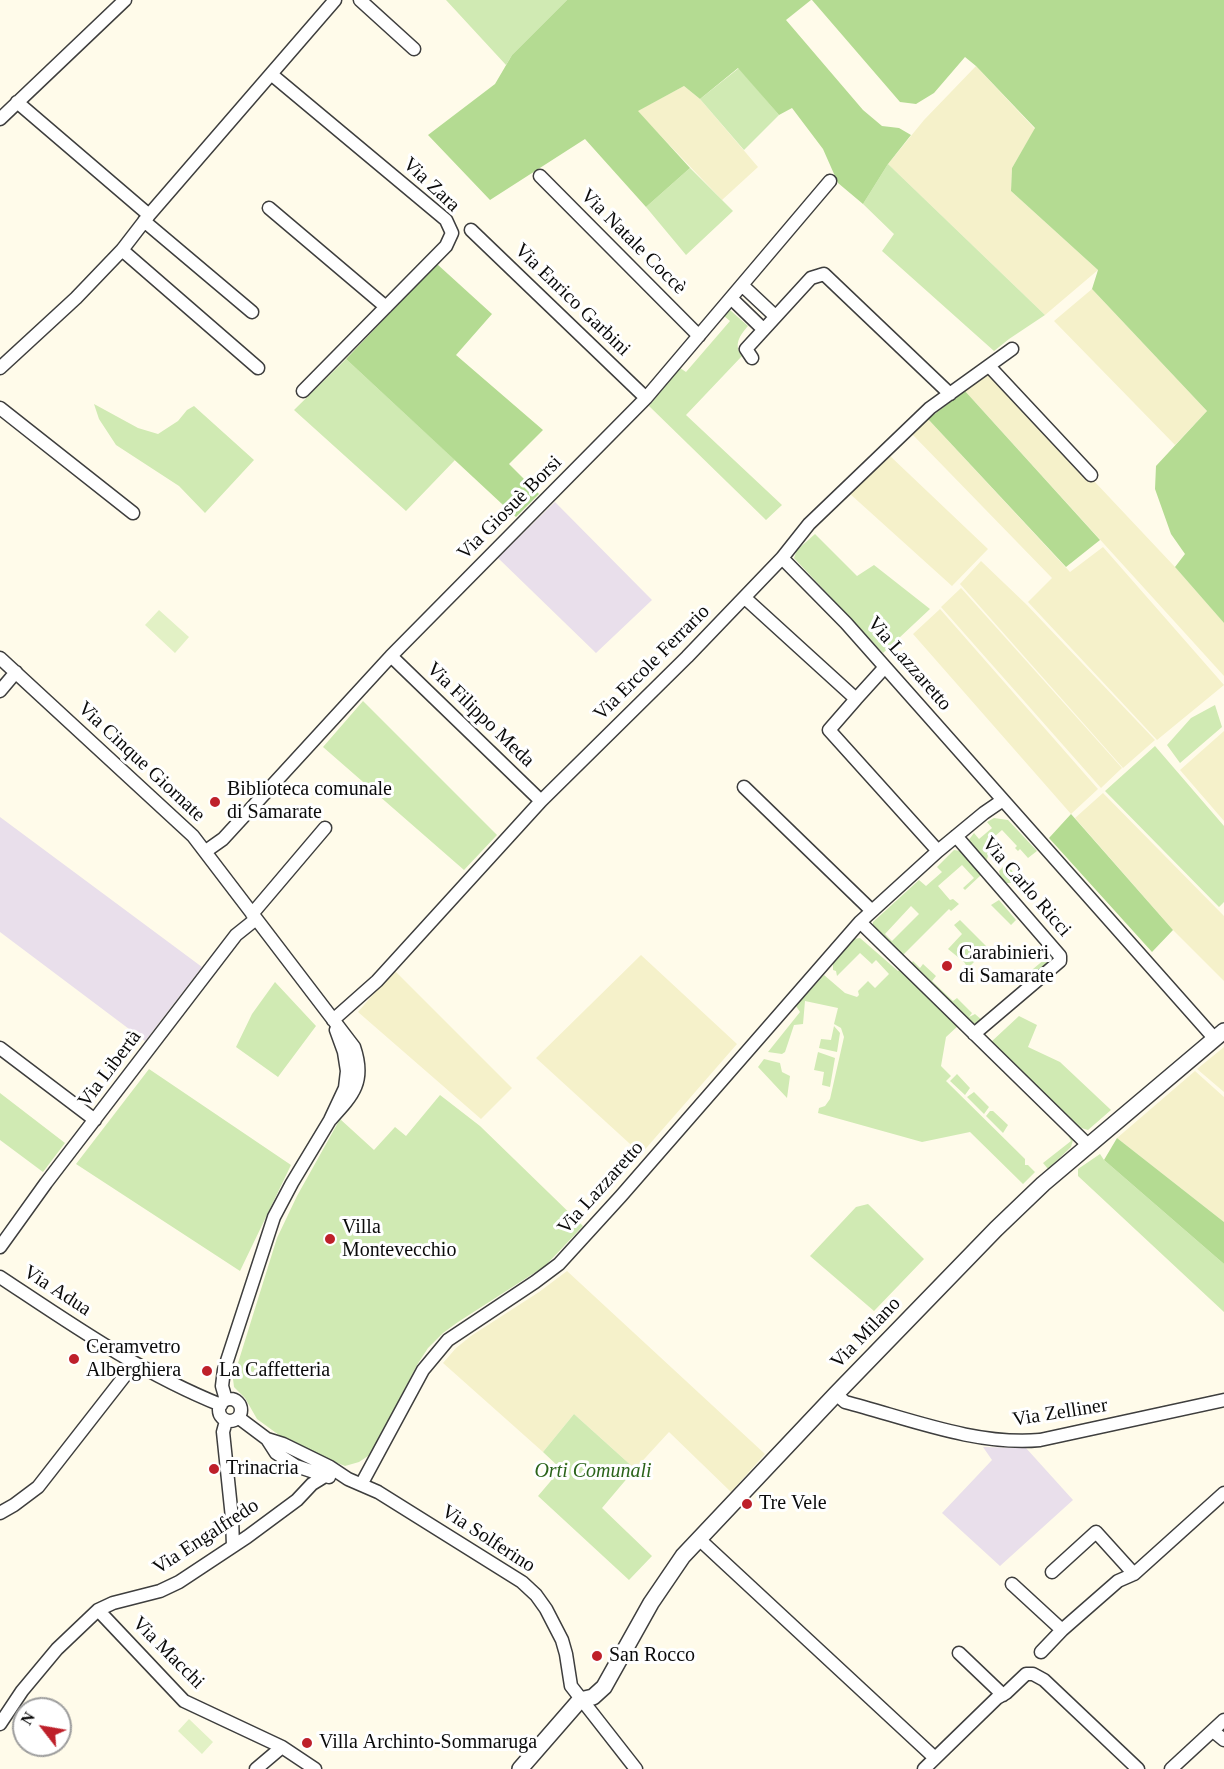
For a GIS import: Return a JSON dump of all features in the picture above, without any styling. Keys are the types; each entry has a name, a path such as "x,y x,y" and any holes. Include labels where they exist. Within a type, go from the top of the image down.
{"street":[{"path":"0,119 125,0"},
{"path":"0,368 76,298 122,250 335,0"},
{"path":"360,0 414,48"},
{"name":"Via Zara","path":"271,74 446,220 452,233 446,246 303,391"},
{"path":"17,102 252,312"},
{"name":"Via Natale Coccè","path":"540,176 699,336"},
{"name":"Via Giosuè Borsi","path":"206,851 223,839 391,656 646,399 830,181"},
{"path":"269,208 386,307"},
{"name":"Via Enrico Garbini","path":"471,230 646,399"},
{"path":"122,250 258,368"},
{"path":"752,358 746,349 811,278 824,274 950,394"},
{"path":"743,286 775,316"},
{"path":"732,299 764,329"},
{"name":"Via Ercole Ferrario","path":"333,1020 377,981 541,801 744,598 782,558 809,524 930,408 1012,349"},
{"path":"989,366 1091,475"},
{"path":"0,408 133,513"},
{"name":"Via Lazzaretto","path":"782,558 846,623 1003,800 1219,1035"},
{"path":"744,598 856,699"},
{"name":"Via Filippo Meda","path":"391,656 541,801"},
{"name":"Via Cinque Giornate","path":"0,658 193,836 354,1047 359,1070 358,1082 354,1091 330,1120 274,1217 224,1370 223,1402 220,1414 233,1419"},
{"path":"885,667 829,730 938,850"},
{"path":"0,691 16,672"},
{"path":"744,787 872,910"},
{"name":"Via Lazzaretto","path":"362,1483 423,1370 448,1340 559,1264 630,1187 860,922 938,850 990,807 1003,800"},
{"name":"Via Libertà","path":"0,1247 46,1183 236,935 325,828"},
{"name":"Via Carlo Ricci","path":"956,836 1060,956 1060,961 974,1034"},
{"path":"860,922 1088,1145"},
{"name":"Via Milano","path":"520,1769 580,1700 593,1697 604,1687 666,1579 683,1556 836,1394 996,1229 1043,1184 1219,1035"},
{"path":"0,1048 95,1120"},
{"name":"Via Adua","path":"0,1277 134,1364 195,1394 223,1402"},
{"path":"0,1513 38,1487 134,1364"},
{"name":"Via Zelliner","path":"836,1394 846,1402 943,1429 991,1440 1016,1442 1040,1440 1224,1400"},
{"name":"Via Solferino","path":"223,1402 236,1400 242,1408 233,1419 267,1439 300,1453 348,1479"},
{"path":"233,1419 223,1432 233,1546"},
{"name":"Via Solferino","path":"267,1439 276,1453 302,1469 362,1483 507,1571 536,1595 562,1640 571,1686 636,1769"},
{"path":"297,1500 303,1486 300,1453"},
{"name":"Via Engalfredo","path":"98,1610 113,1603 160,1591 179,1582 297,1500 312,1484 325,1476"},
{"path":"1041,1652 1062,1630 1118,1581 1134,1574 1224,1493"},
{"path":"1052,1572 1096,1532 1134,1574"},
{"path":"700,1540 935,1758"},
{"path":"1012,1584 1062,1630"},
{"path":"0,1724 22,1691 57,1649 98,1610"},
{"name":"Via Macchi","path":"98,1610 184,1701 282,1747 315,1769"},
{"path":"959,1653 1003,1695"},
{"path":"924,1769 1026,1674 1039,1677 1138,1769"},
{"path":"1170,1769 1224,1720"},
{"path":"1213,1731 1224,1740"},
{"path":"256,1769 282,1747"}],"shaded area":[{"path":"976,66 1035,129 1012,168 1011,191 1098,270 1045,315 888,164 924,120"},
{"path":"684,86 700,99 758,167 722,200 637,111"},
{"path":"1092,289 1207,411 1175,445 1054,321"},
{"path":"988,375 1094,481 1224,623 1224,676 965,391"},
{"path":"928,419 1070,572 1103,547 1224,685 1157,740 1028,602 1052,578 912,434"},
{"path":"889,455 988,549 952,586 849,493"},
{"path":"555,502 652,600 596,653 498,558"},
{"path":"981,561 1027,605 1155,740 1123,768 960,584"},
{"path":"961,588 1122,768 1101,788 941,607"},
{"path":"940,609 1098,789 1071,814 913,634"},
{"path":"1224,731 1224,821 1180,770"},
{"path":"1103,793 1224,916 1224,981 1173,930 1075,818"},
{"path":"0,817 202,967 145,1041 0,932"},
{"path":"641,955 737,1044 641,1154 536,1058"},
{"path":"394,970 512,1088 481,1119 358,1012"},
{"path":"1224,1047 1224,1092 1197,1069"},
{"path":"1195,1071 1224,1097 1224,1222 1117,1138"},
{"path":"567,1271 765,1454 731,1492 669,1432 635,1469 574,1414 543,1452 443,1363 471,1336"},
{"path":"983,1447 1026,1448 1073,1500 1000,1566 942,1513 992,1460"}],"green space":[{"path":"446,0 567,0 512,55 506,65"},
{"path":"567,0 811,0 786,20 863,110 882,126 899,128 911,135 888,164 863,204 838,183 823,149 792,108 779,115 738,68 700,99 684,86 638,111 690,168 646,207 585,139 490,200 428,135 495,84 512,55"},
{"path":"812,0 1224,0 1224,623 1175,567 1185,554 1171,534 1155,489 1156,466 1207,411 1092,289 1098,270 1011,191 1012,168 1035,128 965,57 934,93 916,104 900,102"},
{"path":"739,68 779,115 744,150 700,99"},
{"path":"888,164 1045,315 994,351 882,251 894,234 863,204"},
{"path":"690,168 733,211 686,255 646,207"},
{"path":"437,264 492,314 456,355 543,430 509,464 539,494 516,517 346,359"},
{"path":"730,310 748,326 738,344 742,356 686,415 782,505 766,520 649,406 680,368 686,372 730,321 724,316"},
{"path":"346,359 455,460 406,511 294,410"},
{"path":"965,391 1100,540 1066,567 928,419"},
{"path":"94,404 138,428 158,434 178,421 187,410 194,406 254,460 205,513 179,486 116,445 99,419"},
{"path":"815,534 857,576 874,565 930,609 883,653 794,558 797,550"},
{"path":"159,610 189,637 175,653 145,625"},
{"path":"363,701 497,835 464,870 323,747"},
{"path":"1215,705 1222,727 1180,763 1167,745 1191,718"},
{"path":"1155,746 1224,826 1224,902 1219,907 1105,791"},
{"path":"1071,814 1173,930 1152,952 1049,838"},
{"path":"994,818 1008,820 1037,851 1028,858 1020,849 1018,851 1015,848 1017,846 1002,830 986,844 993,852 988,856 986,862 968,841 974,833 979,839 992,828 987,822"},
{"path":"954,850 960,851 981,875 965,890 963,888 974,878 962,865 938,886 950,900 953,899 959,904 951,911 949,909 903,955 873,927 873,922 919,880 926,886 942,872 937,867","holes":["911,906 919,914 892,941 885,934"]},
{"path":"1006,864 1018,877 1011,883 1007,883 1006,887 996,876 1000,875 999,871"},
{"path":"999,900 1016,920 1011,925 991,905"},
{"path":"960,920 988,948 968,968 948,949 962,934 954,925"},
{"path":"860,938 898,971 902,968 959,1025 946,1037 941,1066 951,1076 946,1081 1025,1159 1025,1165 1035,1172 1023,1184 970,1132 922,1142 818,1113 819,1108 825,1106 830,1099 844,1037 841,1028 834,1024 838,1008 805,1001 803,1024 794,1025 785,1052 782,1054 768,1052 800,1012 796,1006 824,975 845,993 857,997 858,991 868,981 875,988 889,974 876,960 872,964 860,953 837,976 836,971 833,970 833,963 854,939"},
{"path":"1040,947 1045,952 1049,950 1053,955 1053,961 1030,977 1027,974 1045,959 1036,949"},
{"path":"913,961 920,968 923,964 936,976 932,981 953,1001 957,998 972,1013 969,1017 975,1014 983,1021 980,1024 971,1023 911,964"},
{"path":"275,982 316,1026 278,1077 236,1047 252,1014"},
{"path":"1019,1016 1037,1025 1028,1047 1060,1062 1111,1110 1088,1130 1078,1127 991,1042"},
{"path":"834,1026 840,1033 837,1052 819,1048 821,1039 831,1040"},
{"path":"818,1052 835,1058 830,1087 822,1085 824,1072 814,1070"},
{"path":"764,1059 780,1063 782,1072 790,1076 787,1098 758,1067"},
{"path":"149,1069 291,1165 240,1271 76,1164"},
{"path":"957,1074 970,1088 965,1095 950,1081"},
{"path":"974,1092 989,1107 984,1114 967,1097"},
{"path":"0,1093 65,1143 43,1172 0,1140"},
{"path":"440,1095 480,1126 583,1226 545,1266 458,1322 428,1348 371,1454 359,1462 345,1466 283,1438 257,1419 245,1398 234,1387 233,1379 277,1238 297,1196 340,1119 374,1150 395,1127 406,1136"},
{"path":"993,1111 1008,1125 1003,1133 986,1116"},
{"path":"1069,1134 1073,1140 1071,1147 1048,1169 1043,1163 1071,1141"},
{"path":"1117,1138 1224,1222 1224,1264 1104,1160"},
{"path":"1100,1154 1104,1160 1224,1264 1224,1312 1078,1176 1078,1169"},
{"path":"868,1204 924,1259 874,1311 810,1256 856,1207"},
{"name":"Orti Comunali","path":"574,1414 635,1469 602,1508 652,1556 629,1580 538,1496 561,1469 543,1452"},
{"path":"189,1719 213,1742 202,1754 178,1731"}],"place":[{"name":"Biblioteca comunale di Samarate","path":"215,802"},
{"name":"Carabinieri di Samarate","path":"947,966"},
{"name":"Villa Montevecchio","path":"330,1239"},
{"name":"Ceramvetro Alberghiera","path":"74,1359"},
{"name":"La Caffetteria","path":"207,1371"},
{"name":"Trinacria","path":"214,1469"},
{"name":"Tre Vele","path":"747,1504"},
{"name":"San Rocco","path":"597,1656"},
{"name":"Villa Archinto-Sommaruga","path":"307,1743"}]}
